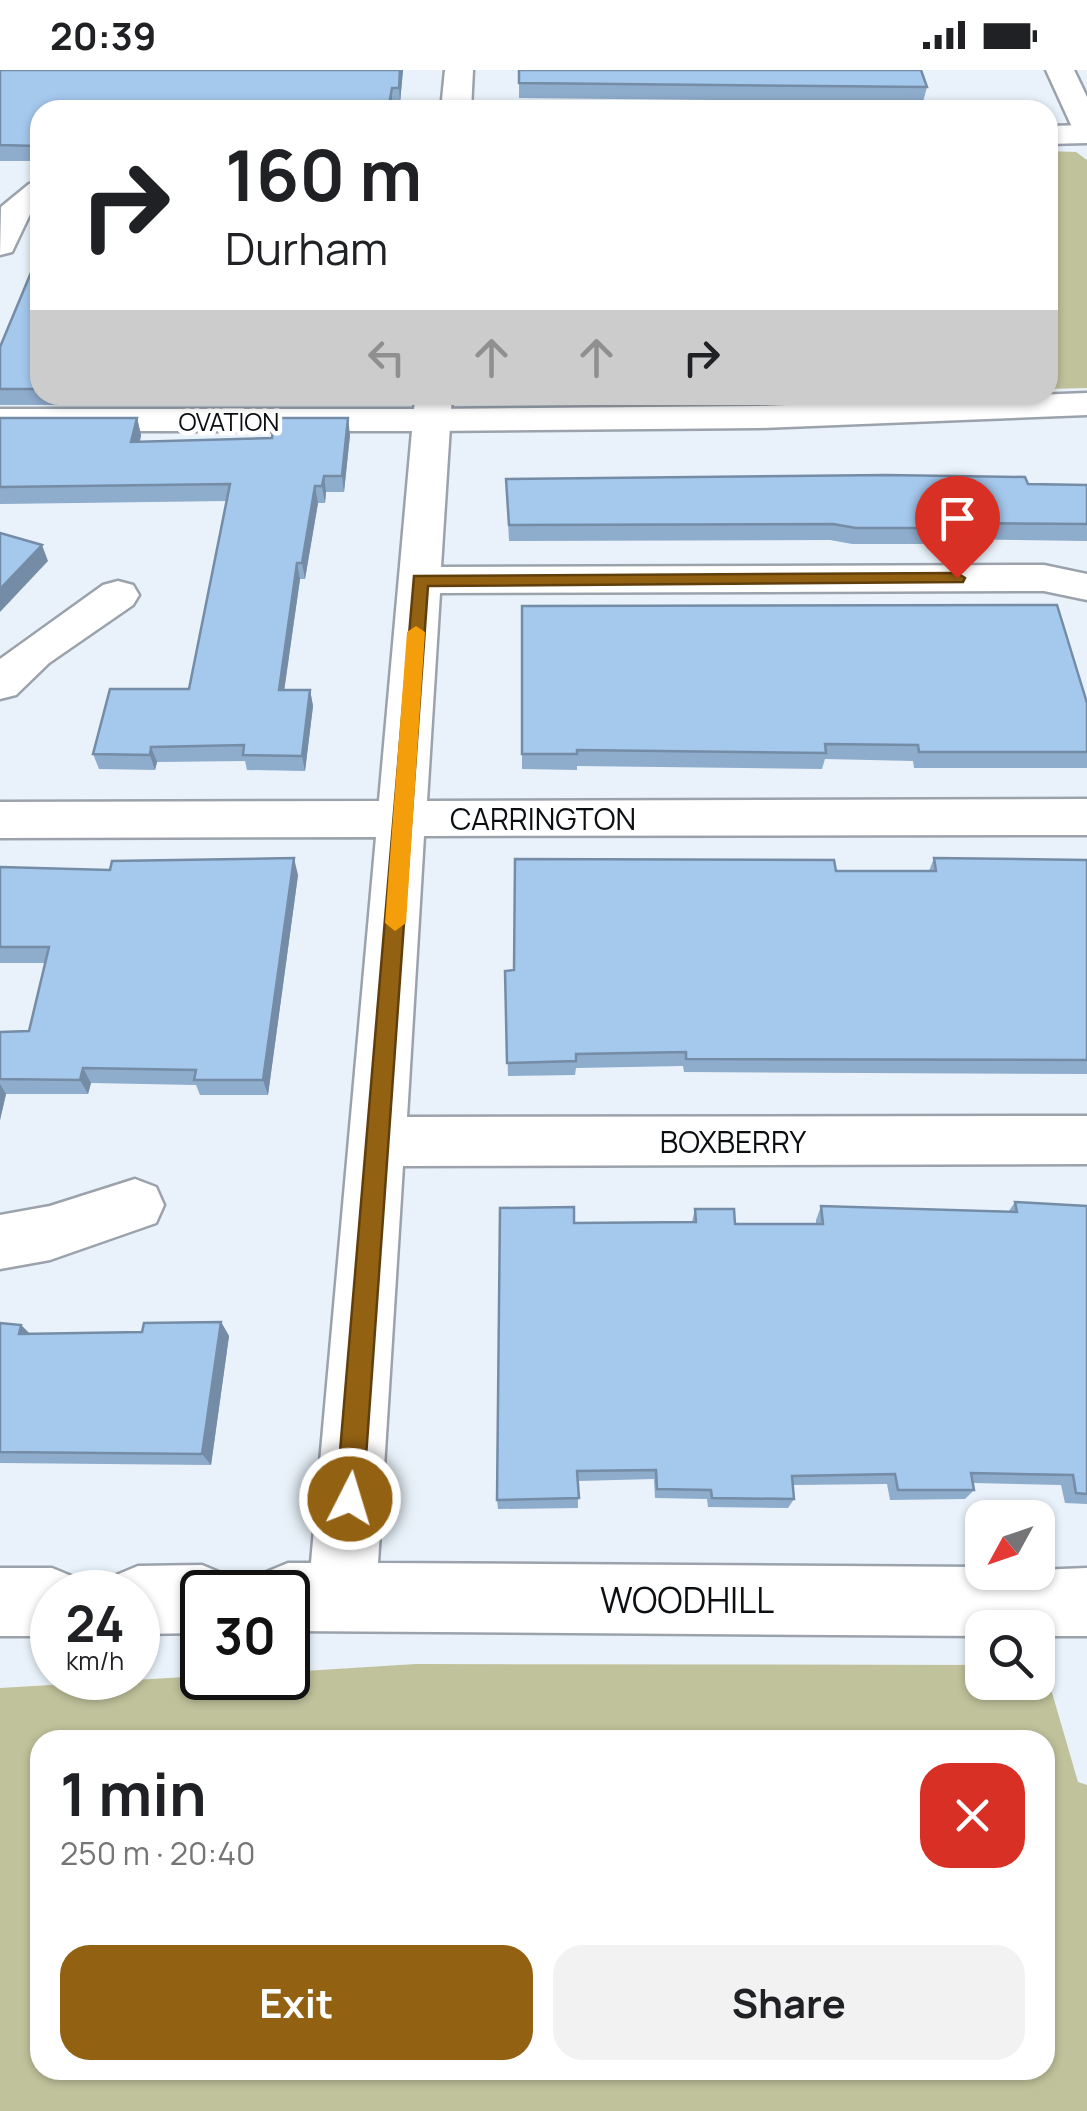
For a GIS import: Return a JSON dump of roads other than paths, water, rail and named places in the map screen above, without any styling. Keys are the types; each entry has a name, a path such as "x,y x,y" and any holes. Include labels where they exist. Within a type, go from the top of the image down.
{"street":[{"path":"457,100 460,70"},
{"path":"1058,134 1087,130 1060,70"},
{"path":"0,245 17,207 30,198"},
{"name":"OVATION","path":"759,417 1087,404"},
{"name":"OVATION","path":"0,420 219,408 433,408 759,417 1087,433"},
{"path":"315,1597 379,1142 433,408"},
{"path":"420,580 1044,578 1087,588"},
{"path":"0,684 34,654 118,596"},
{"name":"CARRINGTON","path":"0,820 1087,816"},
{"name":"BOXBERRY","path":"379,1142 1087,1140"},
{"path":"0,1242 50,1233 135,1205"},
{"name":"WOODHILL","path":"315,1597 1087,1602"},
{"path":"0,1602 30,1602"}]}
